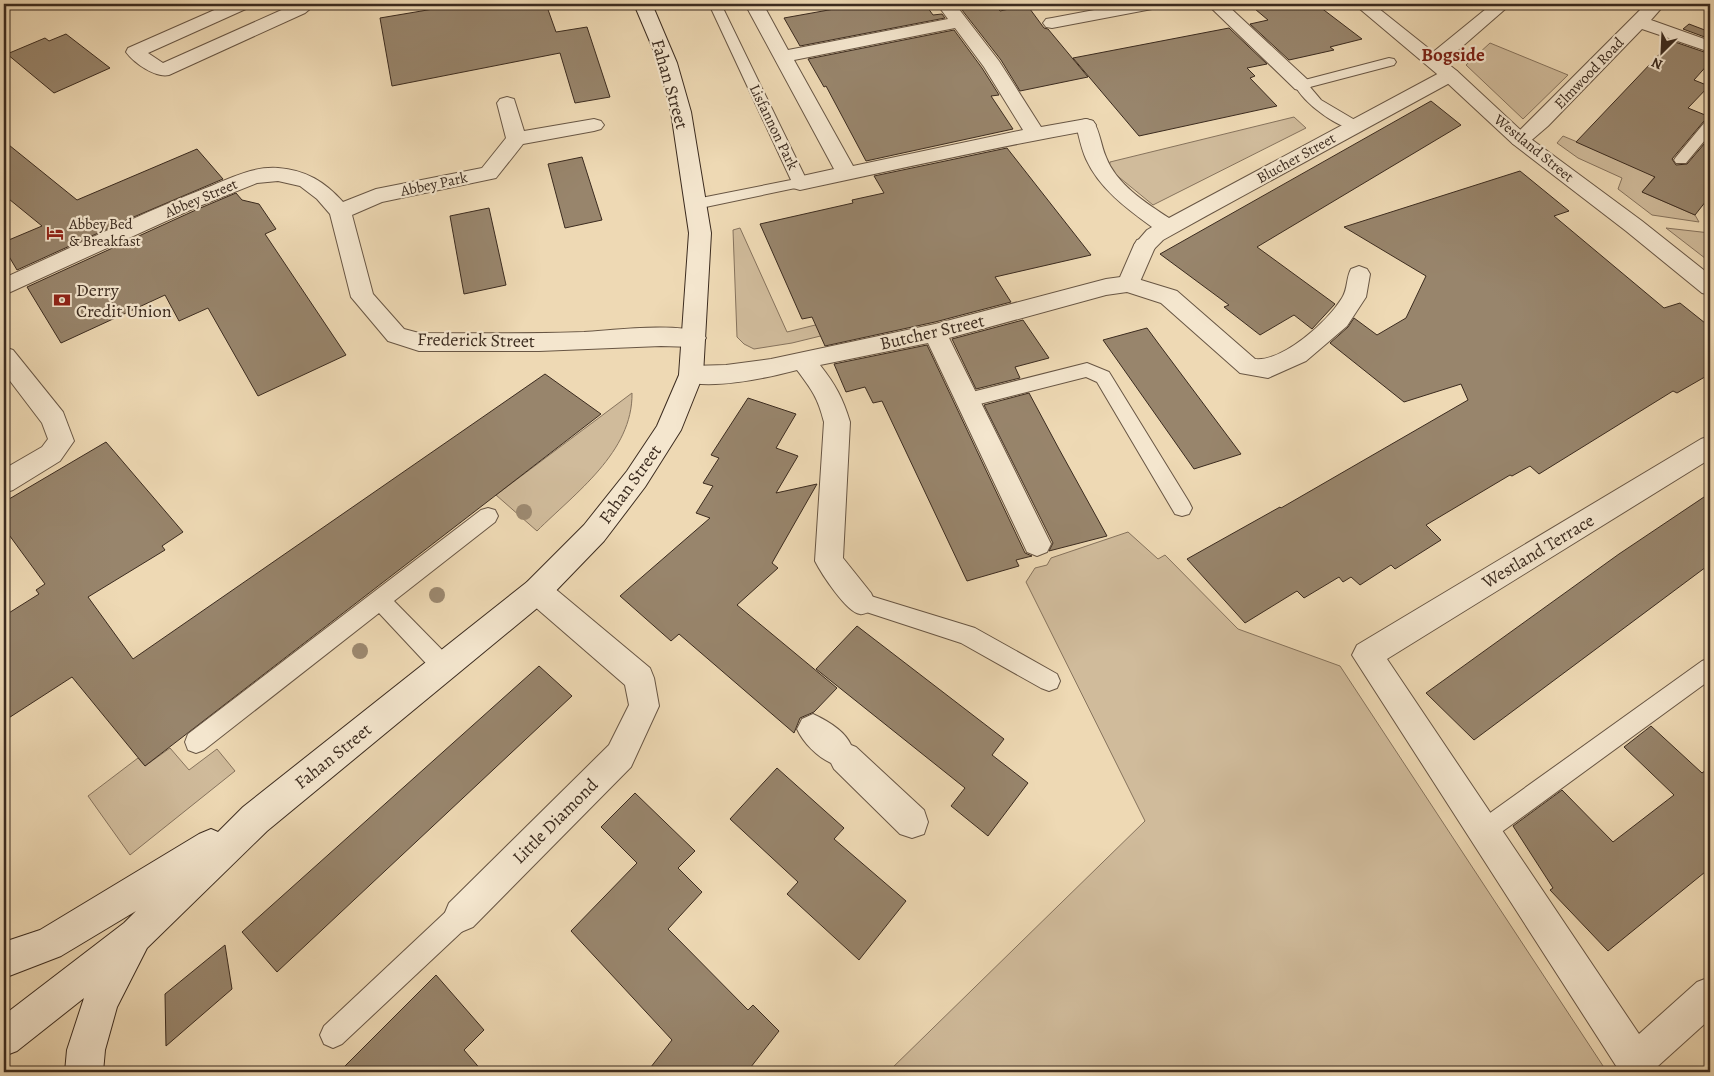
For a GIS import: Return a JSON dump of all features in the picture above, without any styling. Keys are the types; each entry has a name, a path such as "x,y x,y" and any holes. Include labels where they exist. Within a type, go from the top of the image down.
{"street":[{"path":"242,4 136,52 162,71 307,4"},
{"name":"Fahan Street","path":"4,1038 136,935 255,819 537,591 594,533 636,479 668,430 691,375 700,233 681,112 668,63 644,4"},
{"path":"754,4 847,174"},
{"path":"946,4 992,65 1035,134"},
{"path":"1052,23 1152,4"},
{"path":"1216,4 1302,85"},
{"name":"Westland Street","path":"1363,4 1434,61 1520,140 1634,226 1710,287"},
{"path":"1434,61 1502,4"},
{"name":"Elmwood Road","path":"1520,140 1541,122 1656,4"},
{"path":"1638,21 1710,47"},
{"path":"782,57 960,22"},
{"name":"Blucher Street","path":"1128,284 1145,245 1155,235 1450,75"},
{"path":"507,103 516,140 594,125"},
{"path":"800,183 1086,125 1097,159 1111,180 1136,206 1168,228"},
{"name":"Abbey Park","path":"340,212 376,196 489,173 516,140"},
{"name":"Abbey Street","path":"4,287 190,202 253,176 278,174 307,181 324,194 340,212"},
{"name":"Frederick Street","path":"340,212 362,297 396,335 419,342 539,342 661,337 694,338"},
{"name":"Butcher Street","path":"691,375 726,374 771,368 934,333 1106,287 1128,284 1169,297 1248,367 1268,369 1297,355 1339,320 1355,297 1359,274"},
{"path":"934,333 1037,544"},
{"path":"4,356 54,419 61,441 51,454 4,482"},
{"path":"802,360 832,402 837,422 829,561 861,602"},
{"name":"Westland Terrace","path":"1484,831 1366,655 1710,446"},
{"name":"Little Diamond","path":"461,915 620,756 644,706 639,678 537,591"},
{"path":"813,729 912,822"},
{"name":"Fahan Street","path":"4,960 49,944 255,819"},
{"path":"1484,831 1638,1067 1710,995"},
{"path":"84,1072 86,1050 101,1001 136,935"}],"lane":[{"name":"Lisfannon Park","path":"696,204 800,183 715,4"},
{"path":"1355,126 1315,102 1303,90 1302,85 1389,62"},
{"path":"1681,160 1710,125"},
{"path":"968,400 1087,370 1103,377 1182,508"},
{"path":"196,742 488,516"},
{"path":"380,600 444,667"},
{"path":"861,602 966,635 1049,681"},
{"path":"1484,831 1710,668"},
{"name":"Little Diamond","path":"333,1036 461,915"}],"shaded area":[{"path":"1490,43 1568,75 1523,119 1466,65"},
{"path":"1294,117 1306,128 1153,205 1109,169 1110,162"},
{"path":"1563,136 1656,175 1642,192 1695,215 1699,222 1652,215 1618,189 1622,178 1578,158 1557,143"},
{"path":"740,228 787,332 892,306 898,317 792,343 754,349 744,344 737,337 733,230"},
{"path":"1666,228 1710,233 1710,262"},
{"path":"632,393 630,414 623,434 612,453 584,486 537,531 496,495"},
{"path":"1128,532 1158,559 1165,555 1238,629 1340,666 1607,1072 888,1072 1145,821 1026,582 1035,568 1047,565 1051,558"},
{"path":"170,748 189,770 217,749 235,771 130,855 88,796 138,758 145,766"}],"building":[{"path":"463,4 546,4 556,32 587,27 610,97 575,103 560,53 392,86 380,18"},
{"path":"862,4 925,4 933,15 942,14 945,18 800,46 784,18"},
{"path":"994,4 1000,11 1027,5 1044,28 1048,29 1088,77 1020,91 1001,60 962,10"},
{"path":"1249,4 1316,4 1362,39 1330,47 1334,50 1289,60 1250,24 1268,20"},
{"path":"1689,24 1710,32 1710,39 1683,29"},
{"path":"1229,28 1267,64 1247,68 1255,76 1250,78 1277,106 1139,136 1073,58"},
{"path":"954,30 999,95 991,96 1013,129 866,161 826,86 824,87 808,59"},
{"path":"66,34 110,68 54,93 7,54 45,38 49,41"},
{"path":"1672,41 1710,54 1710,62 1694,80 1709,86 1688,108 1710,117 1710,119 1704,121 1672,159 1676,165 1687,164 1710,137 1710,196 1695,215 1642,192 1655,177 1576,142"},
{"path":"1431,101 1461,125 1257,247 1335,304 1312,329 1294,315 1260,335 1224,307 1229,305 1160,254"},
{"path":"4,141 77,200 197,149 223,179 17,270 4,248 4,242 42,226 4,195"},
{"path":"1007,148 1091,255 995,277 1011,302 935,322 825,346 812,317 802,319 760,224 853,203 852,200 884,193 874,176"},
{"path":"582,157 602,220 565,228 548,164"},
{"path":"1520,171 1569,211 1554,216 1664,308 1680,303 1710,327 1710,374 1677,393 1673,391 1539,474 1530,466 1512,476 1510,475 1426,525 1441,540 1395,569 1391,565 1360,585 1351,577 1343,582 1339,577 1304,598 1297,591 1245,623 1187,559 1281,508 1468,400 1461,384 1404,402 1330,343 1348,327 1354,318 1377,335 1406,318 1426,276 1344,227"},
{"path":"236,193 242,200 259,204 276,229 265,234 346,355 258,396 208,308 179,321 165,295 61,343 27,287"},
{"path":"489,208 506,285 464,294 450,216"},
{"path":"1023,320 1049,358 1015,367 1020,378 976,389 952,339"},
{"path":"1147,328 1241,454 1194,469 1103,340"},
{"path":"927,345 1025,553 1032,556 1016,560 1019,566 967,581 882,401 873,403 865,387 846,392 834,364"},
{"path":"545,374 601,414 145,766 72,677 4,721 4,616 39,594 36,590 45,584 4,528 4,502 106,442 183,532 162,546 165,550 88,597 133,659"},
{"path":"1029,393 1107,536 1049,551 1053,543 984,405"},
{"path":"748,398 796,414 776,448 798,456 776,493 817,484 772,563 778,568 737,605 837,688 814,712 800,718 794,733 679,634 671,641 620,596 710,518 696,513 713,486 703,483 719,458 711,455"},
{"path":"1710,493 1710,564 1474,740 1426,693 1619,554"},
{"path":"857,626 1004,739 992,755 1028,783 988,836 951,806 965,788 816,669"},
{"path":"539,666 572,696 277,972 242,932"},
{"path":"1651,726 1702,773 1710,767 1710,868 1608,951 1550,890 1553,888 1513,826 1562,790 1613,842 1674,795 1624,747"},
{"path":"777,768 844,828 834,839 906,901 859,960 787,894 798,882 730,819"},
{"path":"635,793 695,851 678,868 702,892 668,929 748,1010 753,1005 779,1031 747,1072 647,1072 672,1040 571,931 637,863 601,827"},
{"path":"225,945 232,989 166,1046 165,994"},
{"path":"436,975 484,1030 464,1050 483,1072 339,1072"}],"place":[{"name":"Abbey Bed & Breakfast","path":"55,233"},
{"name":"Derry Credit Union","path":"62,300"}],"district":[{"name":"Bogside","path":"1453,54"}]}
